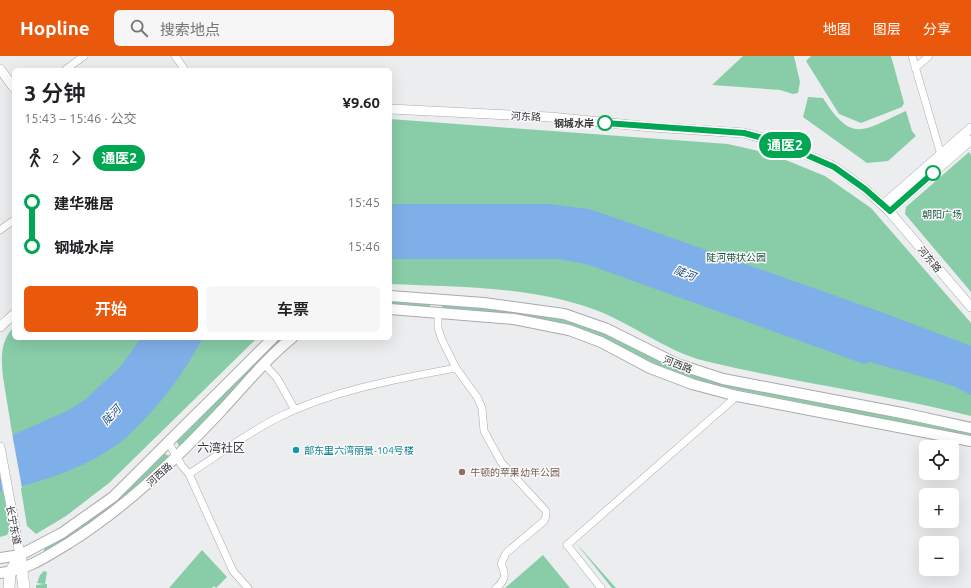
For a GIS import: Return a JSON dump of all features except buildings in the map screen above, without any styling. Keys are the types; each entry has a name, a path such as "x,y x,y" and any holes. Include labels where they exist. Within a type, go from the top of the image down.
{"main road":[{"name":"河西路","path":"392,296 484,302 564,314 607,329 677,364 723,379 906,414 970,428"},
{"path":"436,299 438,312"},
{"name":"河西路","path":"392,309 514,319 569,330 601,342 650,368 692,384 737,396 969,441"},
{"name":"河西路","path":"0,558 20,555 62,533 113,497 270,340"},
{"name":"河西路","path":"5,573 22,569 43,559 93,528 149,484 177,458 290,340"},
{"name":"长宁东道","path":"20,555 24,588"},
{"name":"长宁东道","path":"9,588 5,573 20,555"}],"street":[{"path":"67,68 84,56"},
{"path":"175,56 184,68"},
{"path":"912,56 941,154"},
{"path":"915,68 929,56"},
{"path":"0,69 12,85"},
{"name":"河东路","path":"392,109 550,117 651,127 744,133 777,142 834,167 865,189 886,208 971,308"},
{"path":"886,208 941,154 971,128"},
{"path":"886,208 971,140"},
{"path":"0,230 12,221"},
{"path":"438,312 438,328 456,368 477,397 482,408 484,431 501,462 546,511 544,521 502,558 501,564 505,572 505,579 496,588"},
{"path":"0,327 12,316"},
{"path":"265,365 277,378 295,410"},
{"path":"189,474 243,438 295,410 342,393 376,384 456,368"},
{"path":"601,588 567,545 737,396"},
{"path":"168,442 177,458 189,474 233,571 248,588"},
{"name":"长宁东道","path":"0,447 20,555"}],"green space":[{"path":"743,56 794,56 800,82 798,93 793,94 780,90 712,85"},
{"path":"811,56 891,56 904,103 902,107 861,123 839,114 806,61"},
{"path":"808,97 823,98 833,113 843,123 851,128 869,128 906,111 912,131 916,136 888,161 867,163 803,117"},
{"name":"陡河带状公园","path":"392,119 728,144 771,154 825,176 871,208 971,323 971,416 905,401 705,361 676,351 607,315 569,301 518,292 467,287 392,284"},
{"name":"朝阳广场","path":"969,152 971,155 971,292 905,214 906,207"},
{"path":"392,301 427,302 431,304 429,307 392,304"},
{"path":"443,303 563,318 614,336 675,368 709,380 971,433 971,437 709,384 663,368 606,339 557,322 443,308 441,305"},
{"path":"12,329 12,340 255,340 109,483 66,516 36,534 27,526 3,377 2,350 9,332"},
{"path":"276,340 283,340 180,448 176,440"},
{"path":"163,453 171,457 127,498 50,550 44,551 44,549 86,521"},
{"path":"0,468 11,527 7,535 0,537"},
{"path":"576,543 616,588 612,588"},
{"path":"202,550 227,577 216,588 214,586 212,588 169,588"},
{"path":"543,555 570,588 505,588"},
{"path":"44,571 47,572 45,584 47,584 47,588 36,588 36,585 44,584 37,583 40,575"}],"water":[{"name":"陡河","path":"392,204 549,204 589,209 884,313 971,346 971,395 951,385 870,362 864,364 586,264 557,259 392,259"},
{"name":"陡河","path":"140,340 202,340 188,364 161,401 141,424 116,445 85,464 68,471 34,483 0,492 0,439 67,411 86,399 120,367"}],"pier":[{"path":"12,433 22,488 3,493 0,474 0,437"}],"bus line":[{"name":"通医2","path":"605,123 744,133 777,142 834,167 865,189 890,211 933,173"}],"place":[{"name":"钢城水岸","path":"605,123"},
{"name":"部东里六湾丽景-104号楼","path":"296,450"},
{"name":"牛顿的苹果幼年公园","path":"462,472"}],"district":[{"name":"六湾社区","path":"221,448"}]}
